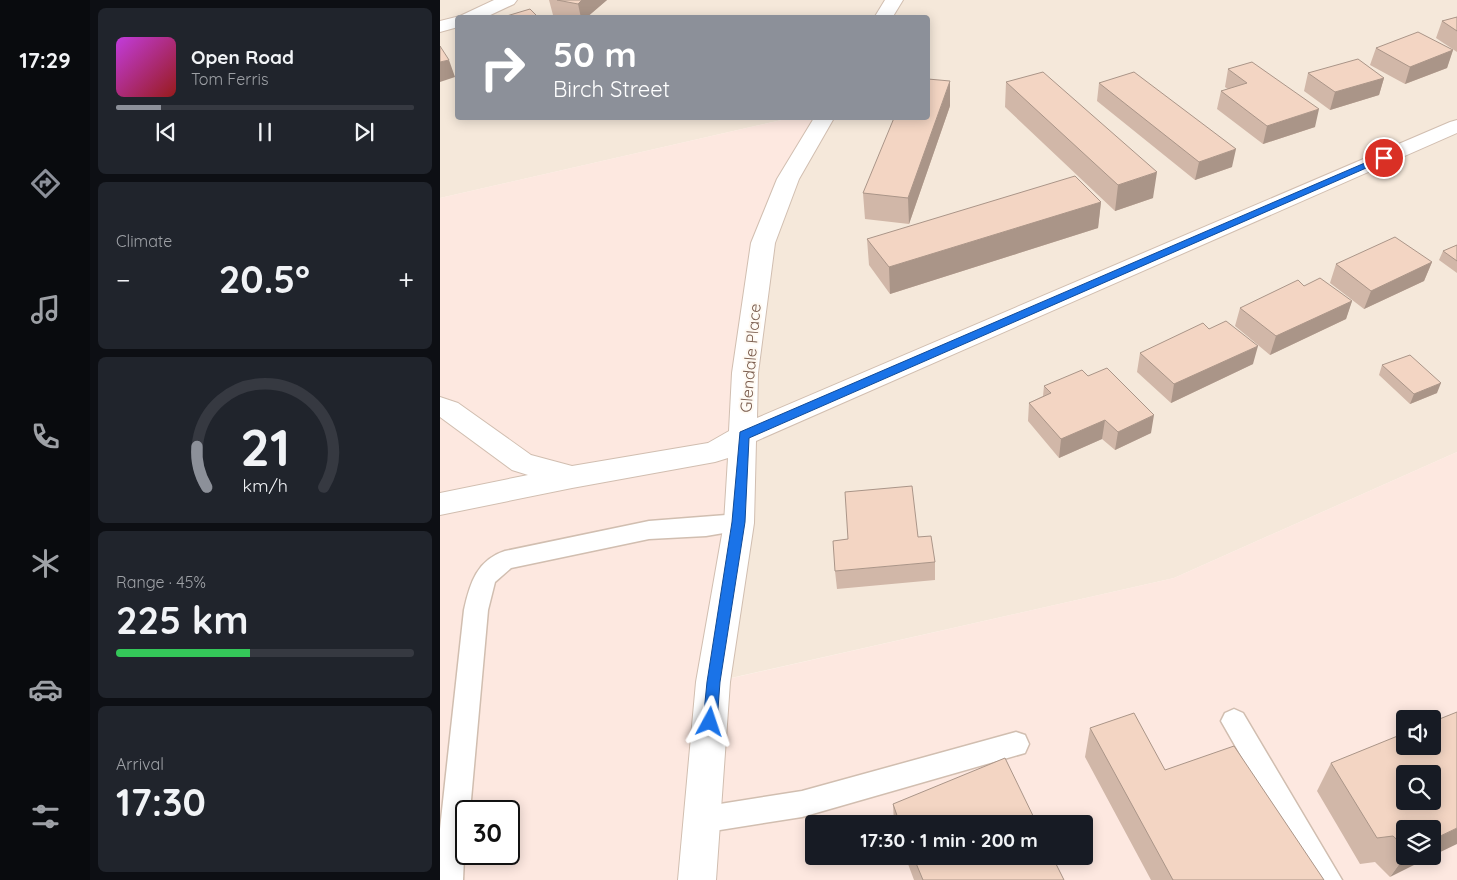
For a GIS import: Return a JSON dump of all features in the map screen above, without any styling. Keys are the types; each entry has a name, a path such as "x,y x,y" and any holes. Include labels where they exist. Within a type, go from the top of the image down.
{"street":[{"path":"475,15 508,0"},
{"path":"886,15 894,0"},
{"path":"440,27 455,22"},
{"name":"Glendale Place","path":"697,880 713,682 738,522 744,435 745,373 763,243 788,179 823,120"},
{"path":"440,504 572,477 715,452 744,435 1457,126"},
{"path":"440,407 449,410 522,463 572,477"}],"lane":[{"path":"450,880 476,610 485,576 492,568 505,560 639,532 738,522"},
{"path":"1234,720 1328,880"},
{"path":"701,820 802,804 1016,744"}],"shaded area":[{"path":"440,0 1457,0 1457,452 1174,578 713,682 763,243 788,179 823,120 930,120 930,15 455,15 455,120 781,120 440,198"},
{"path":"781,120 823,120 788,179 763,243 714,682 1174,578 1457,452 1457,880 440,880 440,198"}],"building":[{"path":"557,0 582,0 578,4"},
{"path":"530,9 536,15 510,15"},
{"path":"1457,17 1457,31 1442,21"},
{"path":"1418,32 1453,50 1410,67 1376,48"},
{"path":"440,46 449,60 440,62"},
{"path":"1358,59 1384,78 1335,92 1308,73"},
{"path":"1252,62 1319,109 1267,126 1221,91 1247,83 1228,69"},
{"path":"1043,72 1157,172 1118,185 1006,82"},
{"path":"1134,72 1236,149 1199,162 1099,83"},
{"path":"930,79 950,81 908,198 863,193 893,120 930,120"},
{"path":"1075,176 1101,202 889,267 867,239"},
{"path":"1395,237 1432,262 1371,291 1336,264"},
{"path":"1457,245 1457,261 1443,251"},
{"path":"1320,278 1352,301 1276,336 1240,308 1298,280 1304,286"},
{"path":"1226,321 1258,346 1174,384 1140,353 1203,323 1209,329"},
{"path":"1410,355 1441,383 1414,394 1382,365"},
{"path":"1107,368 1154,415 1118,432 1105,420 1061,439 1029,403 1051,393 1044,386 1082,370 1088,376"},
{"path":"912,486 918,537 931,536 935,562 835,571 833,541 848,539 845,492"},
{"path":"1457,712 1457,828 1441,836 1441,820 1396,820 1396,839 1393,836 1377,838 1331,763 1396,737 1396,755 1441,755 1441,718"},
{"path":"1134,713 1165,770 1234,746 1324,880 1173,880 1090,728"},
{"path":"1005,758 1033,815 897,815 893,804"},
{"path":"917,865 1056,865 1064,880 923,880"}],"route":[{"path":"710,722 713,682 738,522 744,435 1384,158"}]}
